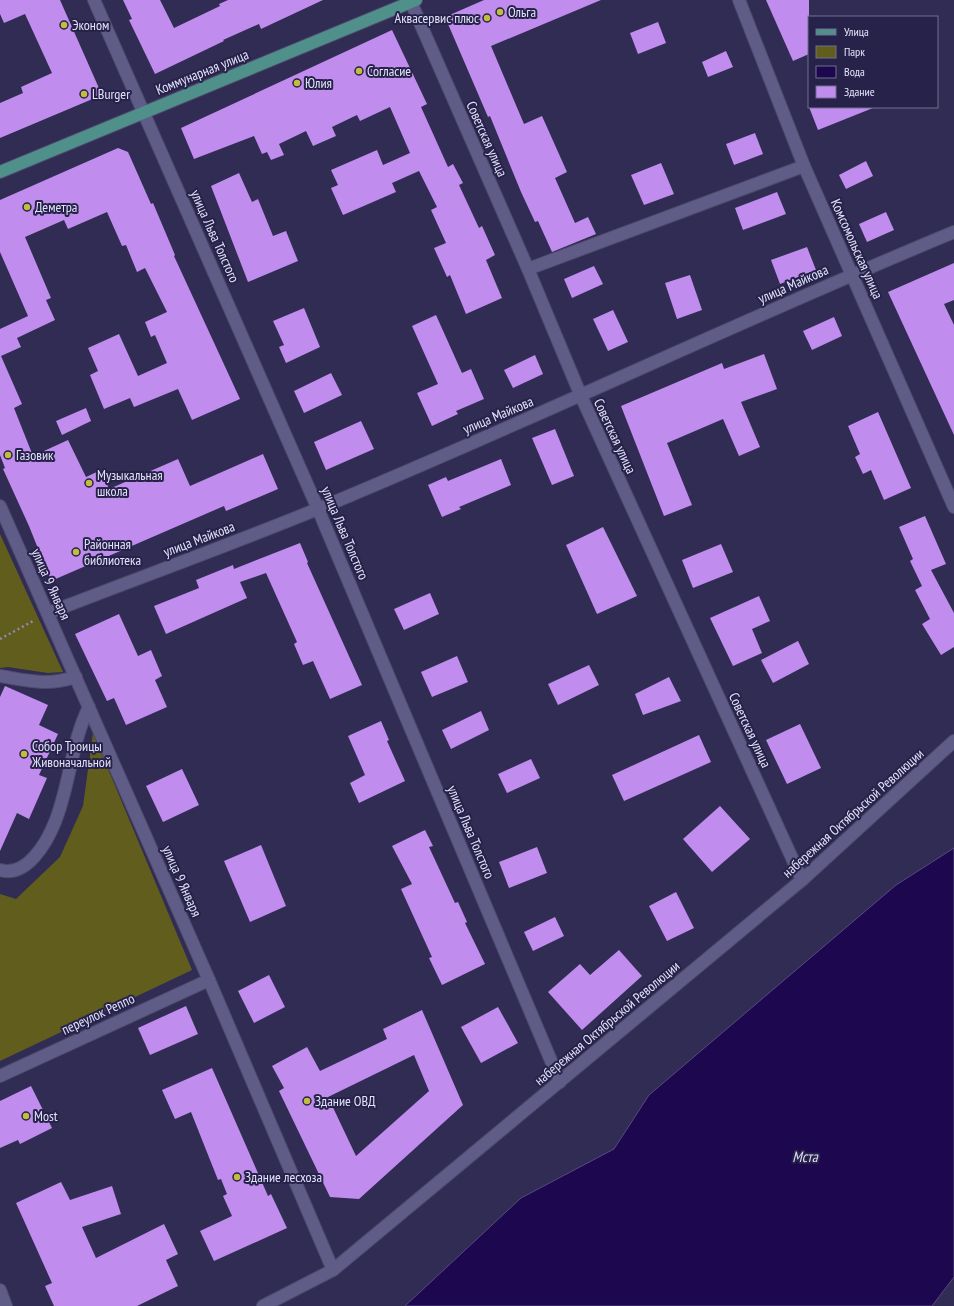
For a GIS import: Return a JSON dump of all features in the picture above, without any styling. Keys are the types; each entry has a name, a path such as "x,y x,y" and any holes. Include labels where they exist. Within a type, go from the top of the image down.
{"main road":[{"name":"Коммунарная улица","path":"0,172 412,1"}],"street":[{"name":"улица Льва Толстого","path":"94,0 318,509 560,1082"},
{"name":"Комсомольская улица","path":"739,0 804,166 954,507"},
{"name":"Советская улица","path":"412,1 528,270 580,396 802,880"},
{"path":"528,270 804,166"},
{"name":"улица Майкова","path":"48,613 318,509 580,396 851,274 954,232"},
{"name":"улица 9 Января","path":"0,506 209,980 333,1270"},
{"path":"0,676 37,682 57,682 76,677"},
{"path":"0,870 4,871 18,869 30,861 42,846 55,821 81,726 89,707"},
{"name":"набережная Октябрьской Революции","path":"263,1306 333,1270 802,880 954,741"},
{"name":"переулок Реппо","path":"0,1076 209,980"},
{"path":"0,1290 6,1306"}],"path":[{"path":"0,639 48,613"}],"green space":[{"path":"0,534 63,672 48,673 8,667 0,668"},
{"path":"93,733 192,970 0,1061 0,894 16,899 60,857 83,806"}],"water":[{"name":"Мста","path":"954,848 954,1277 932,1306 405,1306 521,1198 614,1149 649,1095 896,885"}],"building":[{"path":"0,0 60,0 102,95 0,138 0,103 23,93 21,87 52,73 25,14 4,23 0,14"},
{"path":"123,0 160,0 174,28 220,6 219,4 228,0 323,0 261,29 259,24 155,74 129,20 132,19"},
{"path":"484,0 601,0 491,46 524,124 542,116 567,172 555,178 575,223 588,217 596,234 552,252 538,221 535,222 521,192 490,116 488,117 445,17"},
{"path":"766,0 809,0 808,54 793,61"},
{"path":"658,22 666,43 638,54 630,33"},
{"path":"392,30 427,104 421,107 448,167 453,164 463,183 459,185 479,228 482,226 495,255 486,260 502,298 466,314 450,275 447,277 434,248 446,243 431,210 437,207 419,171 392,183 396,192 343,215 331,188 338,185 331,170 377,150 383,165 410,153 390,107 360,121 357,115 332,127 336,136 313,146 306,131 279,144 284,155 271,160 267,152 262,154 254,136 194,159 181,128"},
{"path":"726,51 733,67 708,77 702,62"},
{"path":"809,108 873,108 818,130"},
{"path":"755,133 763,154 734,165 726,144"},
{"path":"118,148 128,152 151,204 153,203 175,255 174,256 240,399 192,420 178,389 134,407 130,398 104,409 90,375 98,371 88,348 119,334 138,376 167,363 155,335 151,337 145,322 167,312 145,268 137,272 126,245 122,246 107,212 68,229 64,220 25,237 51,298 46,300 55,320 17,338 21,347 1,356 22,404 14,408 33,456 68,440 86,477 101,470 109,489 178,459 190,486 263,454 278,489 226,511 224,506 51,581 29,526 3,469 5,468 0,455 0,329 28,316 0,252 0,200"},
{"path":"866,161 873,176 846,189 839,175"},
{"path":"661,163 674,194 644,205 631,175"},
{"path":"239,173 252,202 258,199 273,236 286,231 298,261 248,282 211,186"},
{"path":"777,192 786,214 743,230 735,208"},
{"path":"886,212 894,230 867,242 859,224"},
{"path":"807,247 816,270 780,284 771,260"},
{"path":"954,263 954,300 944,304 954,325 954,435 888,292"},
{"path":"594,266 603,284 572,298 564,279"},
{"path":"690,275 702,310 677,319 665,283"},
{"path":"304,308 320,347 286,363 279,347 284,345 273,321"},
{"path":"613,310 628,342 608,351 593,319"},
{"path":"436,315 462,373 471,369 484,399 456,411 458,414 432,426 417,393 438,384 412,326"},
{"path":"834,317 842,336 812,350 803,331"},
{"path":"764,354 777,389 741,402 760,447 739,456 723,419 667,443 692,505 664,516 621,406 722,363 724,369"},
{"path":"535,355 543,374 513,388 504,370"},
{"path":"331,373 342,395 304,413 294,391"},
{"path":"86,408 91,421 62,435 56,421"},
{"path":"878,412 911,488 884,500 871,470 863,474 855,457 860,454 848,426"},
{"path":"361,421 374,449 326,470 314,442"},
{"path":"555,429 574,476 552,485 532,438"},
{"path":"501,459 511,485 459,507 461,509 442,517 428,485 446,477 448,481"},
{"path":"925,516 946,564 931,570 954,613 954,647 941,655 922,624 930,619 915,590 922,586 910,561 913,559 899,527"},
{"path":"603,527 637,596 597,614 566,545"},
{"path":"300,543 308,562 307,563 362,685 330,699 313,661 303,665 294,644 297,642 266,573 240,582 247,598 166,634 154,606 199,588 196,580 233,565 234,569"},
{"path":"721,544 733,572 693,588 682,560"},
{"path":"430,593 439,614 404,630 394,609"},
{"path":"759,596 770,621 752,629 762,653 733,666 710,618"},
{"path":"119,614 138,656 151,650 162,676 155,680 167,707 126,725 114,698 107,701 75,634"},
{"path":"798,641 809,664 773,683 761,660"},
{"path":"457,656 468,682 432,697 421,672"},
{"path":"589,665 599,685 558,705 548,684"},
{"path":"669,677 681,701 643,715 635,694"},
{"name":"Собор Троицы Живоначальной","path":"5,686 48,705 39,725 58,734 39,775 47,778 29,819 17,813 0,851 0,697"},
{"path":"481,711 489,730 451,749 442,730"},
{"path":"381,721 389,740 387,741 405,781 359,803 350,783 365,775 348,736"},
{"path":"800,724 821,768 787,784 766,740"},
{"path":"699,735 711,762 624,801 612,775"},
{"path":"531,759 540,778 507,793 498,774"},
{"path":"182,769 199,805 163,822 146,786"},
{"path":"720,806 750,839 712,872 683,839"},
{"path":"425,830 433,846 429,847 455,903 458,902 467,922 465,923 485,964 442,985 429,958 432,957 401,889 412,884 392,846"},
{"path":"261,845 286,906 250,922 224,861"},
{"path":"537,847 547,873 509,888 499,862"},
{"path":"676,892 694,928 667,941 649,906"},
{"path":"555,917 564,936 533,951 524,932"},
{"path":"619,950 642,976 582,1030 548,992 580,964 590,975"},
{"path":"269,975 285,1007 254,1023 238,991"},
{"path":"186,1006 198,1034 150,1055 138,1028"},
{"path":"498,1007 518,1043 481,1063 461,1027"},
{"name":"Здание ОВД","path":"422,1010 463,1105 359,1199 330,1197 279,1091 284,1088 272,1066 307,1047 320,1071 387,1039 383,1029","holes":["414,1055 429,1091 356,1156 328,1097"]},
{"path":"212,1068 268,1196 271,1194 287,1228 214,1261 200,1231 232,1216 223,1196 227,1194 221,1179 218,1180 191,1112 175,1119 162,1090"},
{"path":"31,1086 52,1128 20,1144 18,1140 0,1148 0,1101"},
{"path":"61,1182 70,1200 112,1186 121,1214 82,1227 96,1258 164,1224 178,1254 166,1260 178,1286 137,1306 54,1306 45,1286 52,1283 16,1203"}],"place":[{"name":"Ольга","path":"500,12"},
{"name":"Аквасервис плюс","path":"487,18"},
{"name":"Эконом","path":"64,25"},
{"name":"Согласие","path":"359,71"},
{"name":"Юлия","path":"297,83"},
{"name":"LBurger","path":"84,94"},
{"name":"Деметра","path":"27,207"},
{"name":"Газовик","path":"8,455"},
{"name":"Mузыкальная школа","path":"89,483"},
{"name":"Районная библиотека","path":"76,552"},
{"name":"Собор Троицы Живоначальной","path":"24,754"},
{"name":"Здание ОВД","path":"307,1101"},
{"name":"Most","path":"26,1116"},
{"name":"Здание лесхоза","path":"237,1177"}]}
